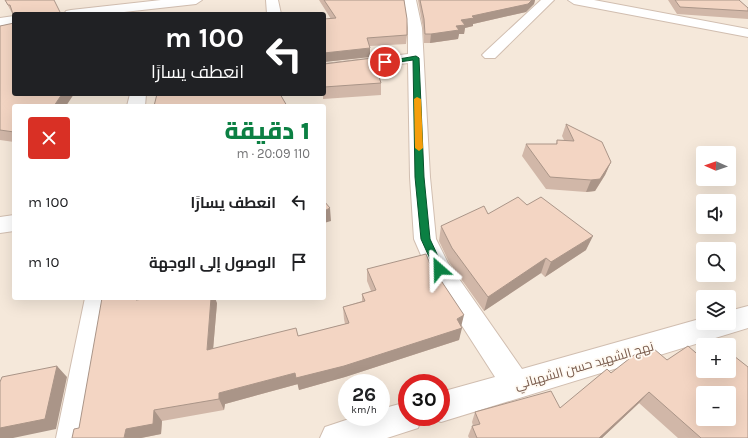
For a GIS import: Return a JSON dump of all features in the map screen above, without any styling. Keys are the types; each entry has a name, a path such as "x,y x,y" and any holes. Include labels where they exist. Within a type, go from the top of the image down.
{"street":[{"path":"90,12 196,0"},
{"path":"272,0 274,12"},
{"path":"410,0 415,28 420,177 425,239 439,269 516,385"},
{"path":"490,55 548,0"},
{"path":"574,0 748,33"},
{"path":"0,22 12,20"},
{"path":"326,69 416,58"},
{"path":"0,225 12,223"},
{"path":"72,438 98,300"},
{"name":"نهج الشهيد حسن الشهباني","path":"736,321 748,317"},
{"name":"نهج الشهيد حسن الشهباني","path":"450,404 704,330"},
{"path":"336,438 398,420"}],"shaded area":[{"path":"0,0 748,0 748,438 0,438"}],"building":[{"path":"5,0 54,0 60,12 12,12 10,5 8,5"},
{"path":"324,0 404,0 407,19 407,35 367,38 370,48 326,53 326,19 336,18"},
{"path":"420,0 532,0 528,4 472,16 474,18 461,20 465,25 456,26 459,30 425,34"},
{"path":"675,0 739,0 748,8 748,11 680,7"},
{"path":"12,23 12,96 61,96 55,104 12,104 12,132 0,130 0,26"},
{"path":"373,58 381,83 326,87 326,64"},
{"path":"156,96 281,96 286,104 154,104"},
{"path":"566,124 602,142 611,162 600,179 591,180 550,177 526,144 557,144 557,140 574,141"},
{"path":"518,197 527,205 541,197 593,236 551,262 546,258 488,297 452,248 441,226 484,206 488,214"},
{"path":"326,203 330,208 326,210"},
{"path":"426,254 430,264 464,315 457,319 462,328 344,366 296,378 295,373 219,393 219,399 154,410 153,424 126,429 124,438 72,438 74,429 79,428 102,300 211,300 207,350 296,328 298,336 349,323 343,307 365,301 362,294 376,290 367,269"},
{"path":"688,346 696,353 696,378 736,378 736,358 748,367 748,438 701,438 649,392 599,438 477,438 472,426 480,424 475,412 551,391 560,408 607,369 611,373 634,355 654,349 667,360"},
{"path":"57,366 45,419 0,428 0,382 2,377"}],"slow traffic":[{"path":"417,99 419,148"}],"route":[{"path":"385,62 416,58 420,177 425,239 439,269"}]}
